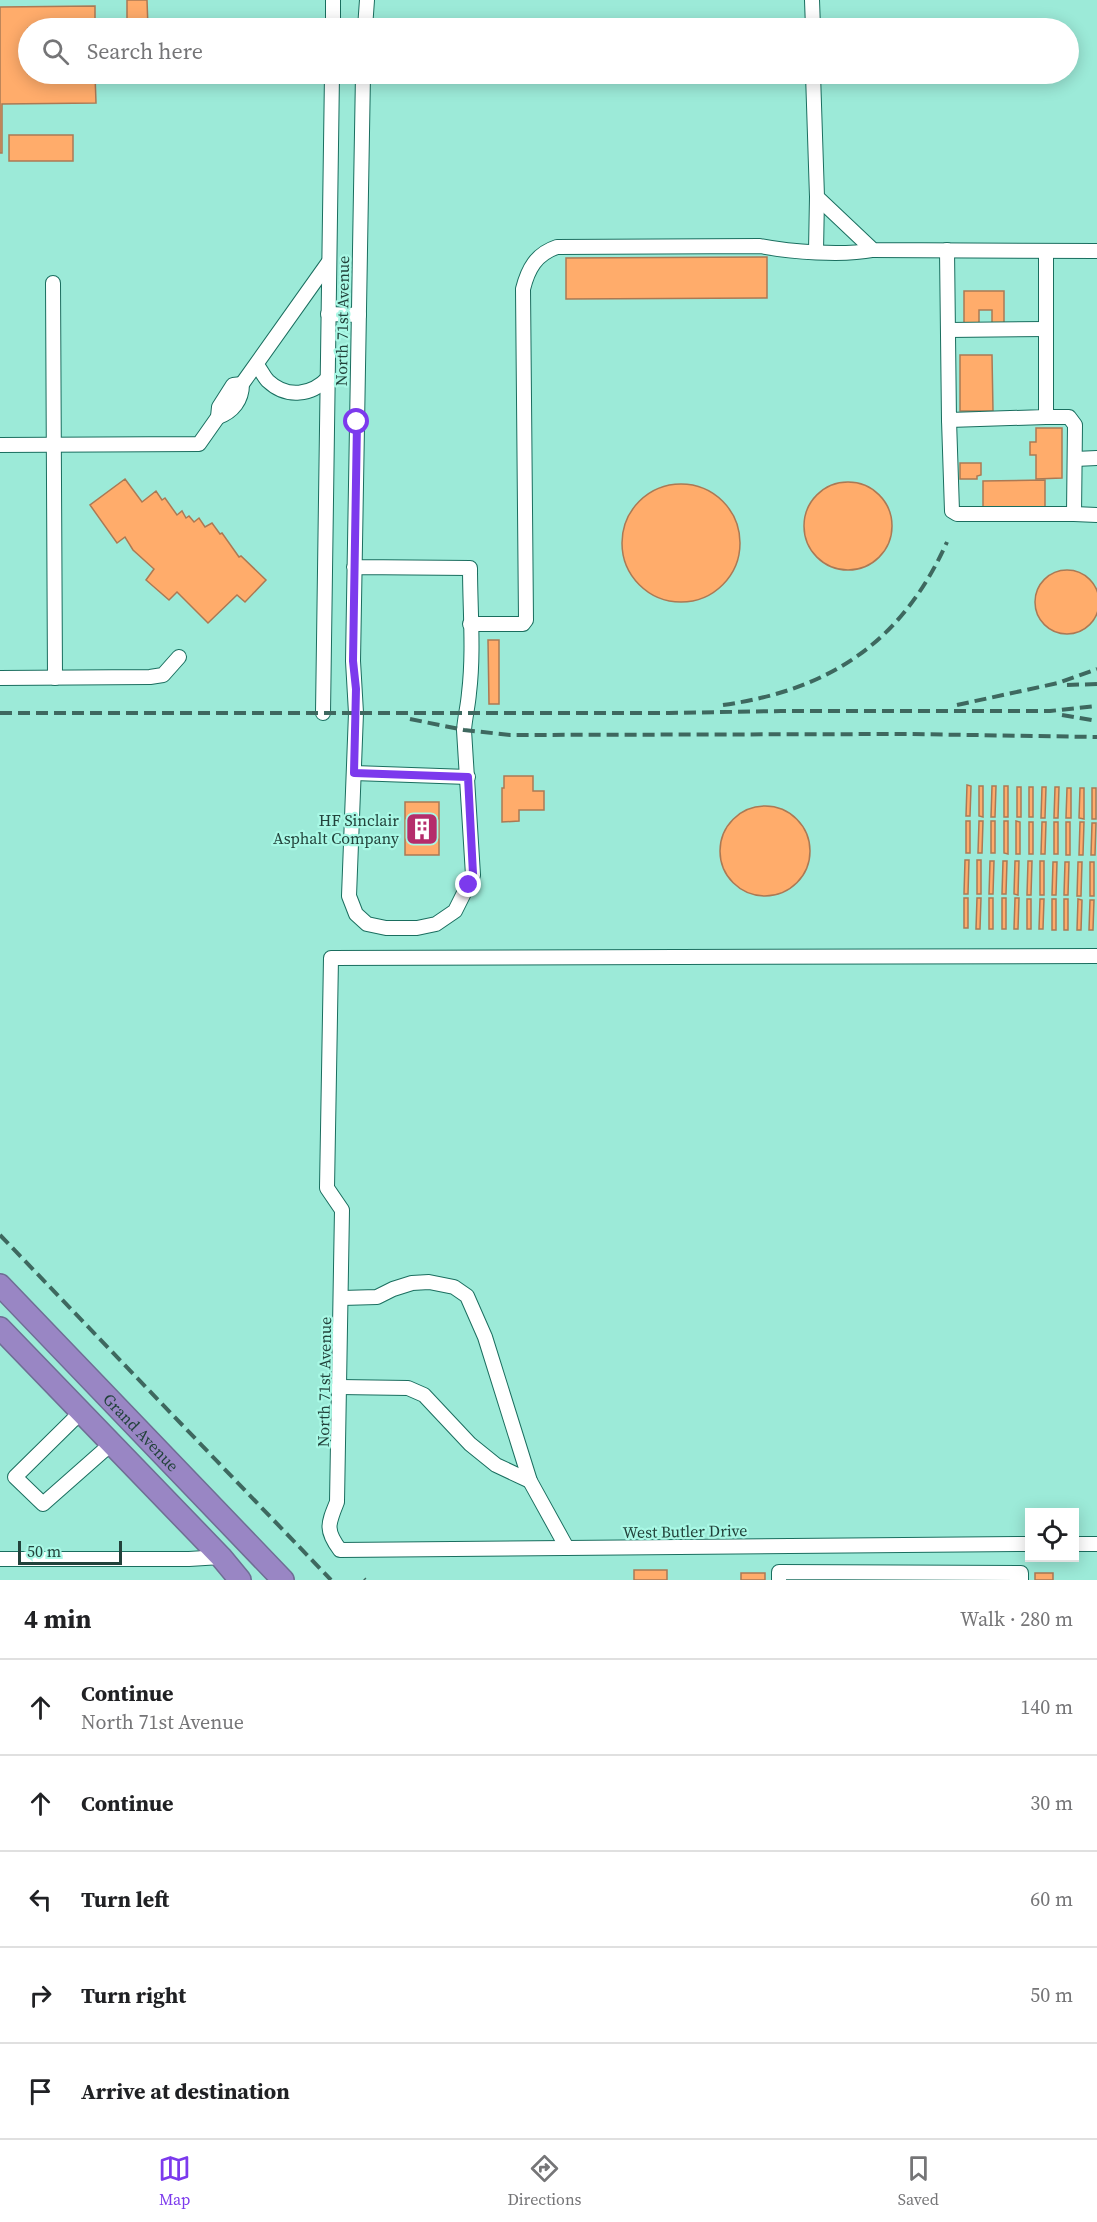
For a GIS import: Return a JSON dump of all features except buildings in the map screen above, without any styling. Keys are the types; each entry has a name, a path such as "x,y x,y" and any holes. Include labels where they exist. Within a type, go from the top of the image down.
{"highway":[{"name":"Grand Avenue","path":"0,1285 283,1580"},
{"name":"Grand Avenue","path":"0,1328 240,1580"}],"street":[{"path":"333,0 333,18"},
{"path":"366,18 367,0"},
{"path":"812,0 813,18"},
{"name":"North 71st Avenue","path":"323,713 332,84"},
{"name":"North 71st Avenue","path":"354,567 470,568 469,694 465,713 473,874 455,911 436,924 417,928 386,928 367,924 356,914 349,896 356,713 353,661 354,567 363,84"},
{"path":"813,84 816,251"},
{"path":"816,197 873,250"},
{"path":"470,624 524,624 526,620 523,289 528,271 534,262 549,249 557,247 760,246 776,249 855,252 873,250 1097,251"},
{"path":"947,250 952,511 957,514 1097,514"},
{"path":"1046,251 1046,417"},
{"path":"0,445 199,444 218,417 219,407 233,386 242,384 257,365 328,263"},
{"path":"52,283 55,678"},
{"path":"328,314 359,315"},
{"path":"948,330 1046,329"},
{"path":"257,365 267,381 284,391 311,392 320,387 328,378"},
{"path":"949,420 1046,417 1072,419 1075,425 1074,514"},
{"path":"1075,459 1097,458"},
{"path":"0,678 150,677 163,675 179,657"},
{"path":"354,773 468,777"},
{"name":"North 71st Avenue","path":"340,1550 332,1539 328,1524 337,1502 342,1298 342,1210 327,1188 331,958 1097,956"},
{"path":"342,1298 377,1297 402,1286 429,1282 454,1287 467,1296 485,1337 530,1481 567,1548"},
{"path":"340,1388 408,1388 424,1395 470,1444 496,1465 530,1481"},
{"path":"81,1412 15,1477 43,1504 111,1444"},
{"name":"West Butler Drive","path":"340,1550 1025,1544"},
{"path":"1079,1544 1097,1544"},
{"path":"0,1559 189,1560 220,1557"},
{"path":"779,1580 779,1572 1021,1573 1021,1580"}],"railway":[{"path":"723,705 762,698 797,687 829,673 858,655 885,634 908,608 929,577 947,542"},
{"path":"957,705 1058,683 1097,669"},
{"path":"1067,685 1097,684"},
{"path":"0,713 1050,711 1097,706"},
{"path":"1062,715 1097,721"},
{"path":"410,719 464,730 510,735 908,734 1097,737"},
{"path":"0,1235 331,1580"}],"place":[{"name":"HF Sinclair Asphalt Company","path":"422,829"}],"route":[{"path":"357,422 353,661 356,689 354,773 468,777 473,874 469,885"}]}
